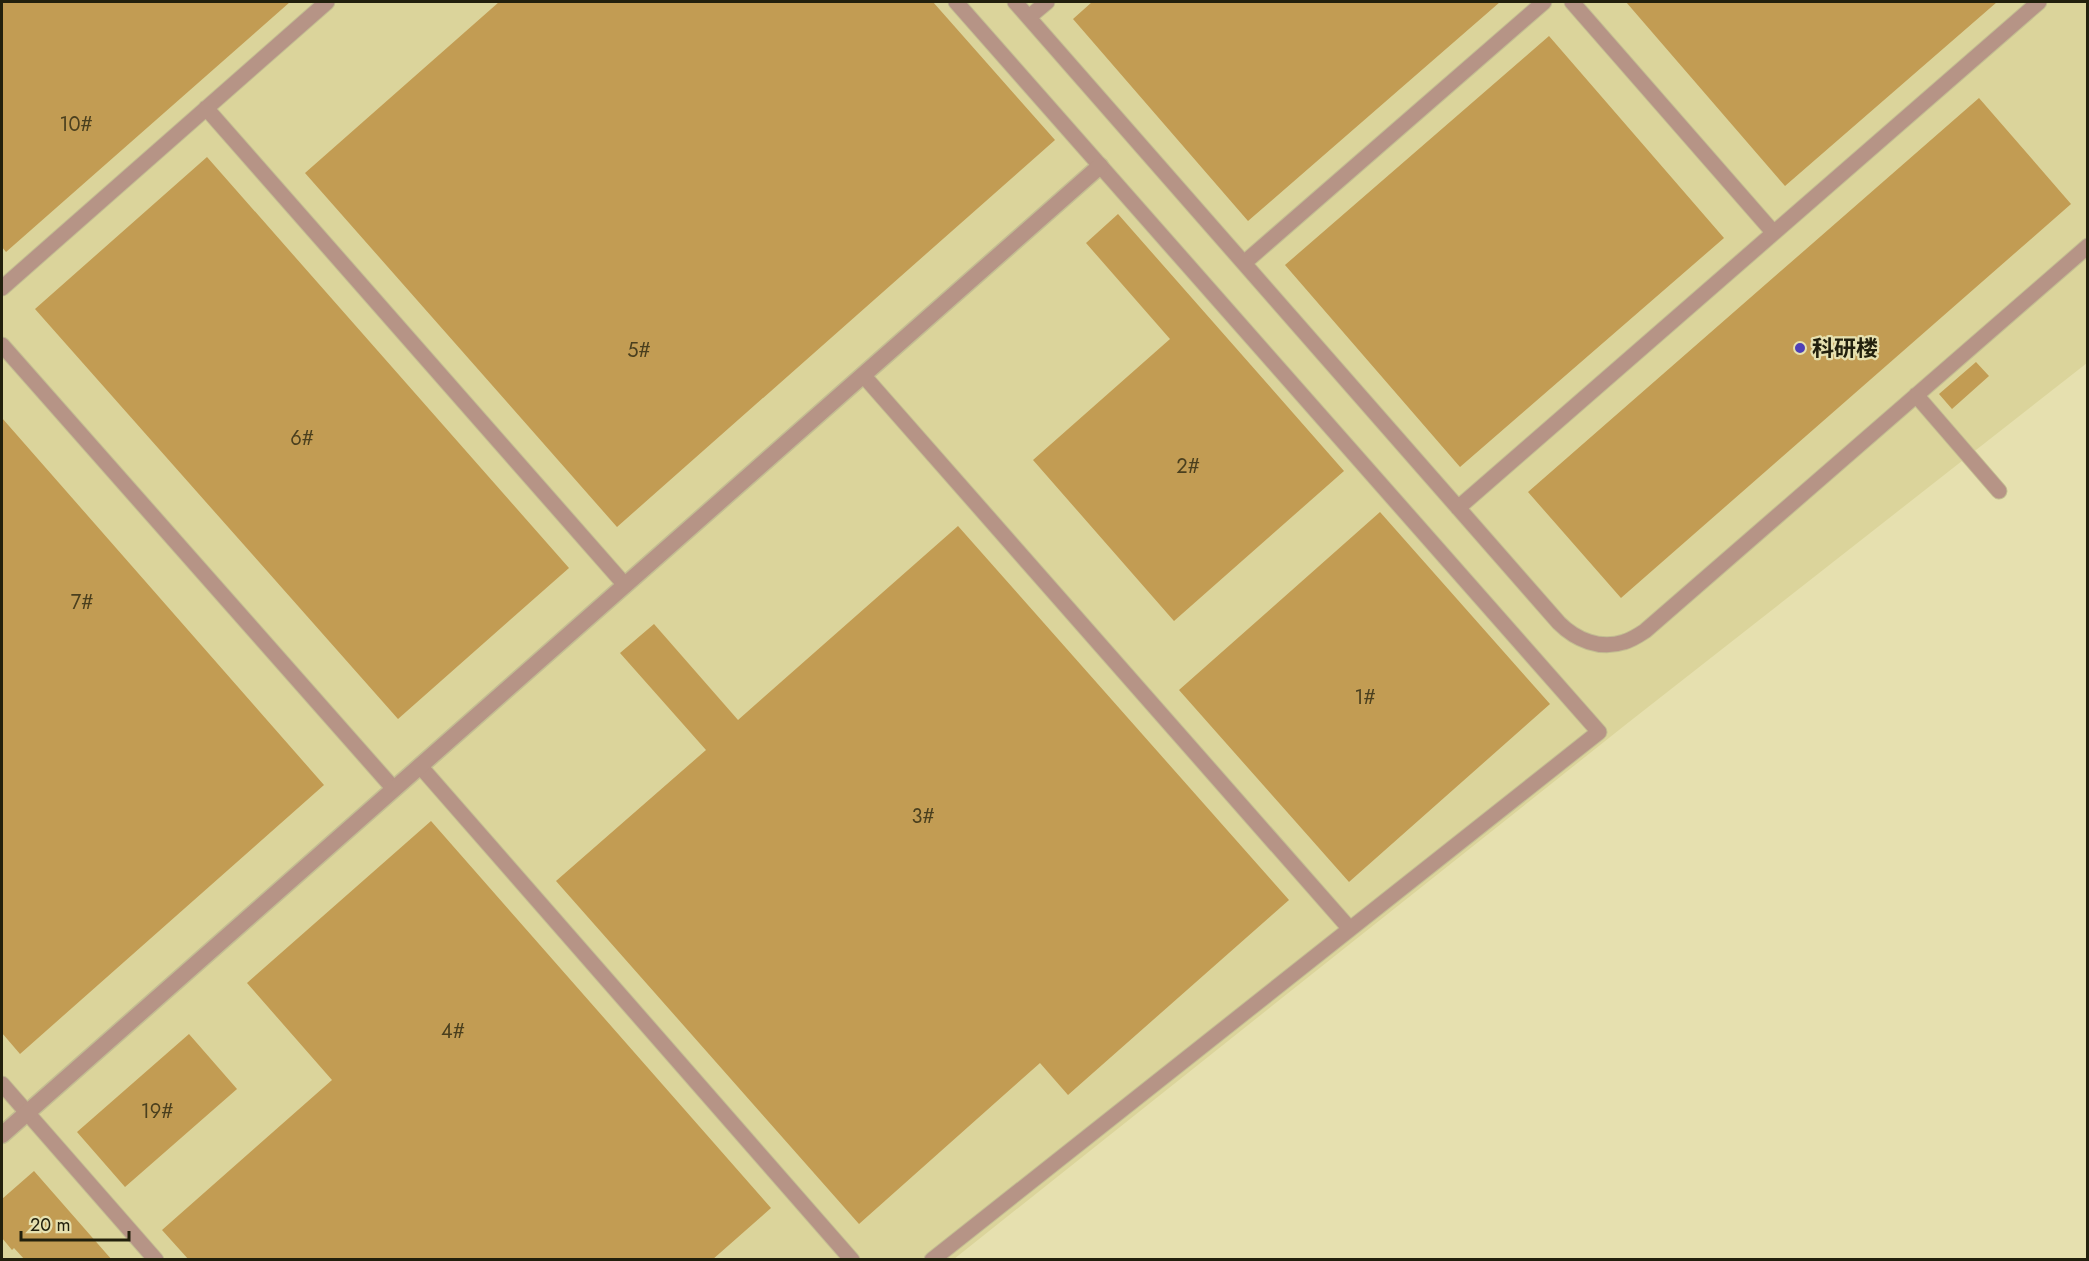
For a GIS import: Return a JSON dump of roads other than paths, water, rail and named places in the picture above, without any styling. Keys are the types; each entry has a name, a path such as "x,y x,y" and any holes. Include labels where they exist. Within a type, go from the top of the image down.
{"street":[{"path":"2,1135 1100,166"}],"lane":[{"path":"2,288 327,2"},
{"path":"932,1260 1599,732 956,2"},
{"path":"1015,2 1568,632 1580,639 1600,645 1623,643 1645,631 2088,246"},
{"path":"1029,17 1047,2"},
{"path":"1244,263 1544,2"},
{"path":"1572,2 1773,232"},
{"path":"1458,508 2039,2"},
{"path":"206,108 625,585"},
{"path":"2,345 394,789"},
{"path":"863,375 1350,928"},
{"path":"1916,395 2000,490"},
{"path":"420,766 852,1260"},
{"path":"2,1084 156,1260"}],"place":[{"name":"科研楼","path":"1800,348"}]}
